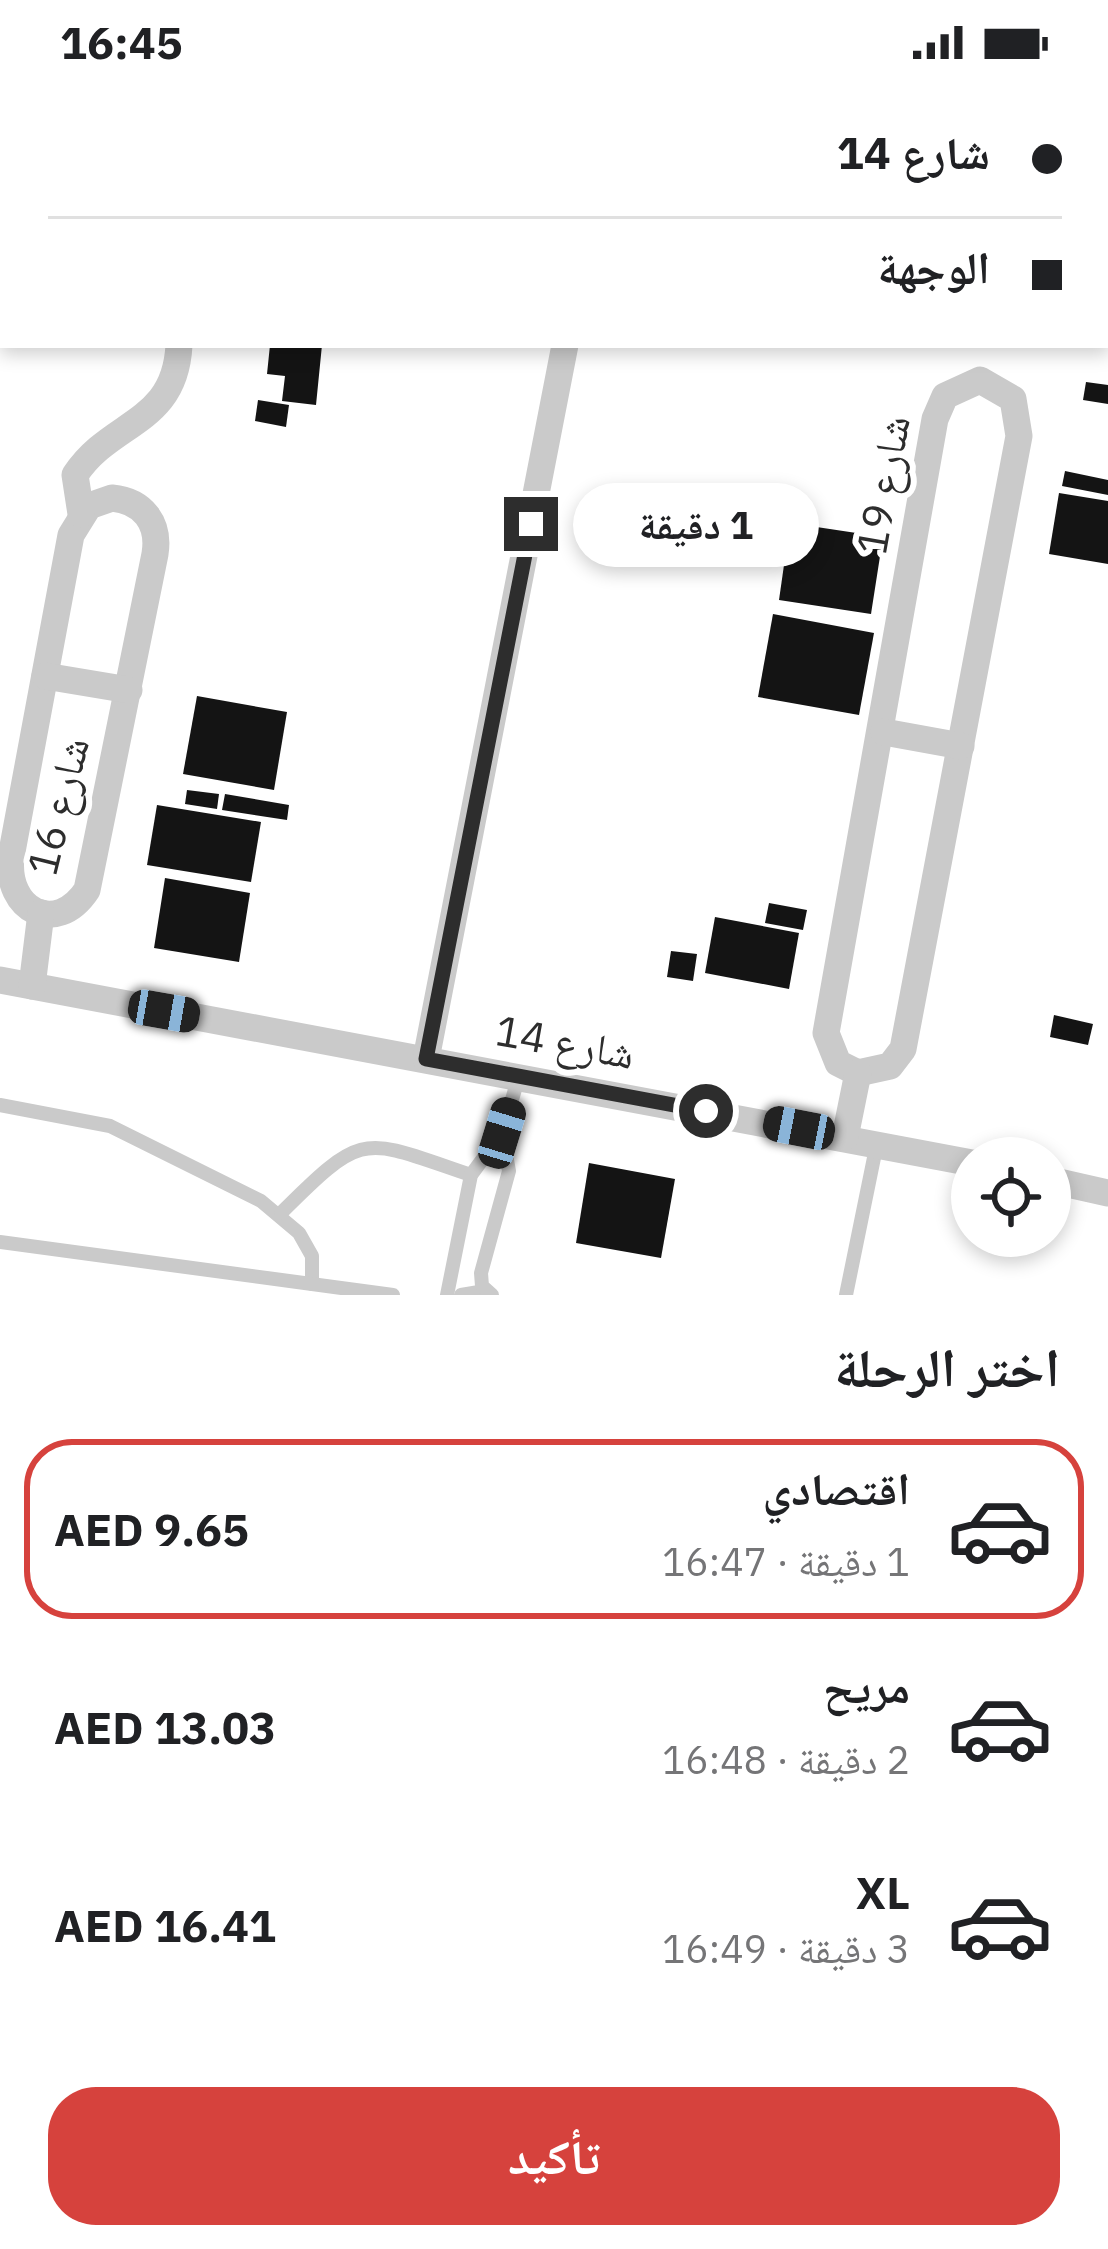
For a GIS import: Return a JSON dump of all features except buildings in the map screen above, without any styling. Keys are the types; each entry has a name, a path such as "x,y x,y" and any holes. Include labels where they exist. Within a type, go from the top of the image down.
{"street":[{"path":"81,514 75,475 86,458 164,399 174,381 179,348"},
{"path":"426,1059 565,348"},
{"name":"شارع 19","path":"980,380 1013,399 1021,423 961,746 903,1049 880,1071 858,1072 838,1063 826,1033 884,732 938,407 955,387 980,380"},
{"name":"شارع 16","path":"100,500 123,500 144,511 155,531 129,690 87,890 68,910 40,913 17,898 10,871 71,535 81,514 100,500"},
{"name":"شارع 16","path":"45,676 129,690"},
{"path":"884,732 961,746"},
{"name":"شارع 16","path":"32,986 40,913"},
{"name":"شارع 14","path":"0,980 951,1159"},
{"path":"845,1137 858,1072"},
{"path":"1071,1185 1108,1193"}],"lane":[{"path":"447,1295 471,1175 502,1133 519,1076"},
{"path":"0,1105 110,1126 281,1214 312,1256 313,1284"},
{"path":"460,1295 489,1293 481,1274 509,1171 502,1133"},
{"path":"846,1295 878,1143"},
{"path":"281,1214 342,1154 365,1145 391,1148 471,1175"},
{"path":"0,1242 393,1295"}],"route":[{"path":"531,524 426,1059 706,1111"}]}
